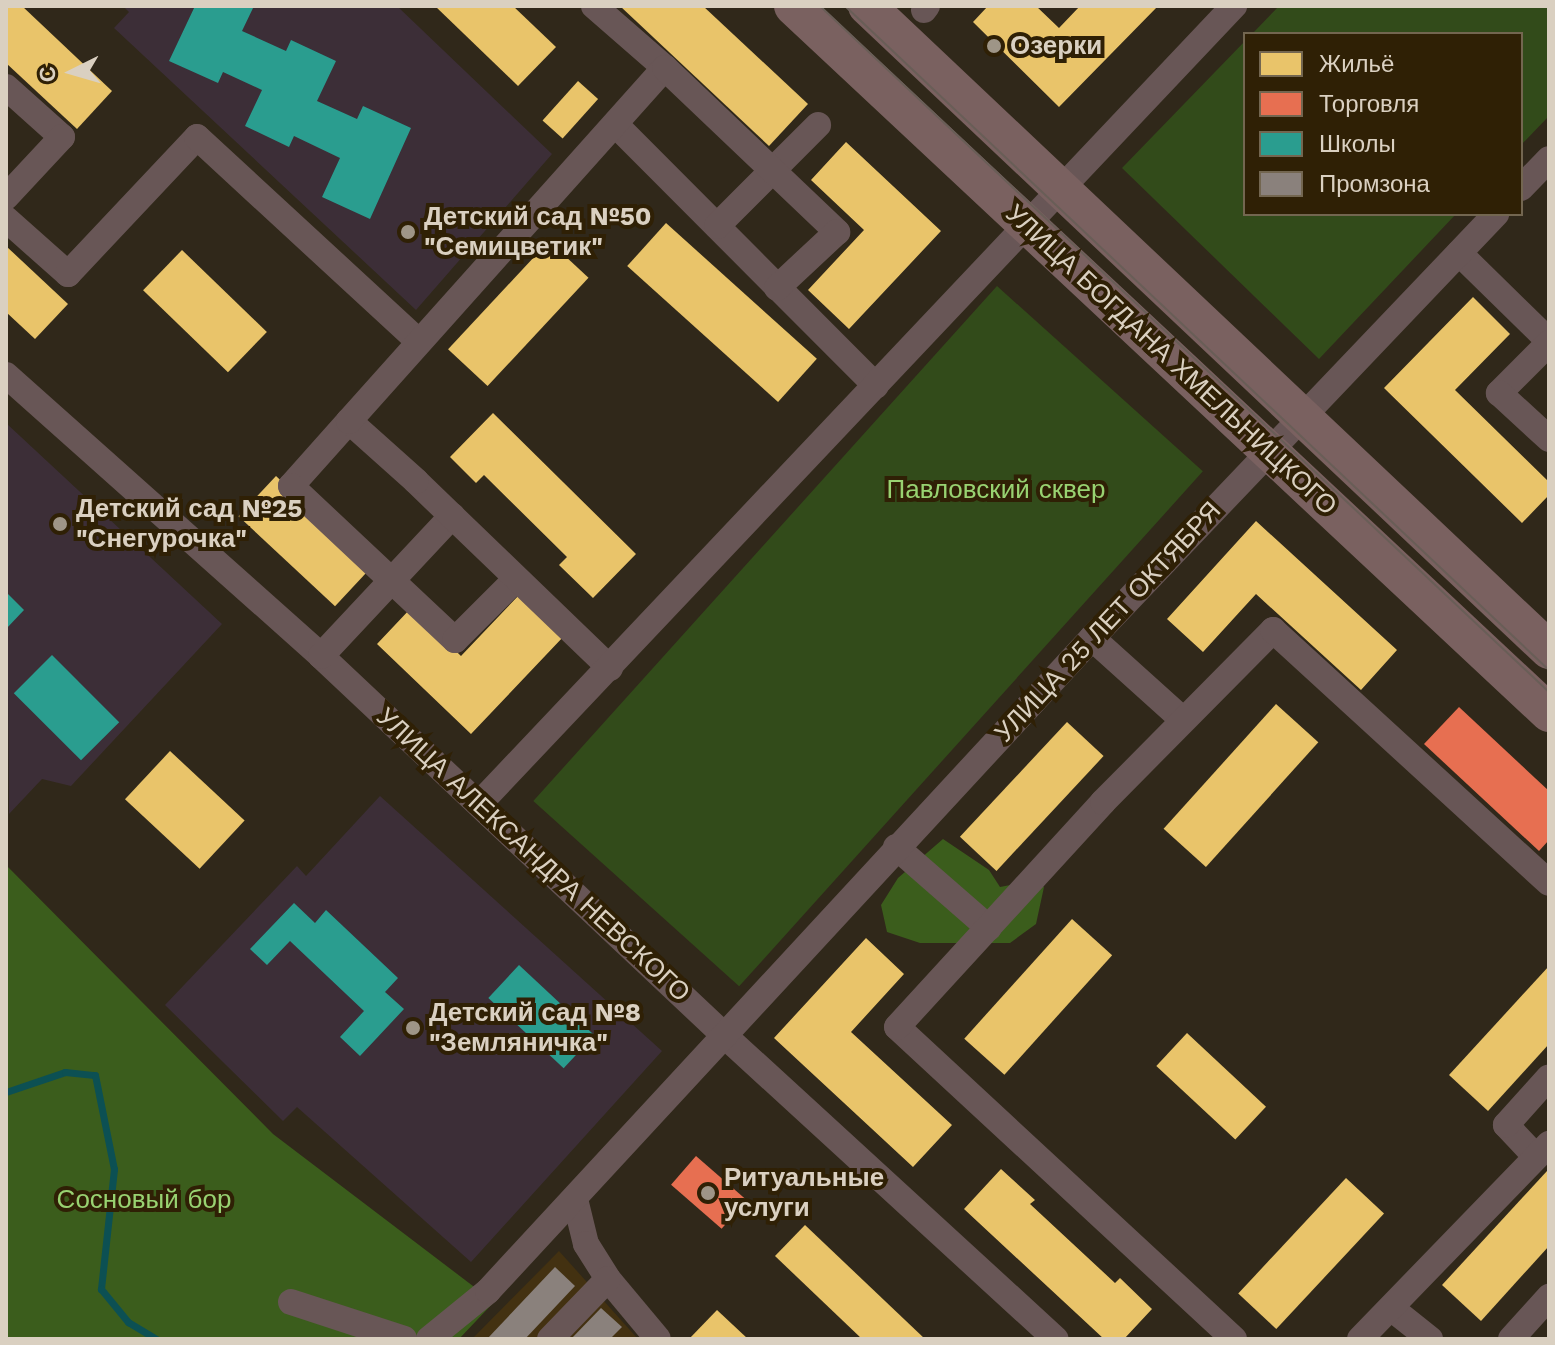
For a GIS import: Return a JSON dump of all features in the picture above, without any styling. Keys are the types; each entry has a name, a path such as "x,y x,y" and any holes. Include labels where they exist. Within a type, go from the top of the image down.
{"highway":[{"name":"УЛИЦА БОГДАНА ХМЕЛЬНИЦКОГО","path":"793,6 1549,713"},
{"name":"УЛИЦА БОГДАНА ХМЕЛЬНИЦКОГО","path":"867,6 1549,650"}],"street":[{"path":"594,6 665,68 837,232 777,288"},
{"path":"479,804 1234,6"},
{"path":"516,579 455,640 291,486 665,68"},
{"path":"6,87 62,137 6,197"},
{"path":"616,125 876,386"},
{"path":"717,226 818,125"},
{"path":"6,219 68,274 197,137 419,342"},
{"path":"1523,186 1549,159"},
{"name":"УЛИЦА 25 ЛЕТ ОКТЯБРЯ","path":"429,1339 488,1291 726,1037 896,847 1494,216"},
{"path":"1459,253 1549,342 1499,393 1549,439"},
{"name":"УЛИЦА АЛЕКСАНДРА НЕВСКОГО","path":"6,375 321,656 726,1037 1056,1339"},
{"path":"349,421 610,668"},
{"path":"321,656 452,516"},
{"path":"1234,1339 897,1027 1182,719 1273,630 1549,883"},
{"path":"1092,638 1182,719"},
{"path":"896,847 989,928"},
{"path":"1360,1339 1543,1151 1506,1125 1549,1077"},
{"path":"575,1199 586,1244 608,1279 658,1339"},
{"path":"550,1339 608,1279"},
{"path":"1511,1339 1549,1297"},
{"path":"291,1302 404,1339"},
{"path":"1391,1308 1430,1339"}],"shaded area":[{"name":"Детский сад №50 \"Семицветик\"","path":"123,6 397,6 552,154 416,310 114,28 129,12"},
{"name":"Детский сад №25 \"Снегурочка\"","path":"6,423 222,624 71,786 42,779 9,814"},
{"name":"Детский сад №8 \"Земляничка\"","path":"380,796 662,1051 471,1262 297,1107 283,1121 165,1005 297,866 306,876"},
{"path":"559,1251 638,1339 472,1339"}],"green space":[{"path":"1279,6 1549,6 1549,116 1523,143 1523,32 1254,32"},
{"path":"1243,43 1243,216 1454,216 1319,359 1122,168"},
{"name":"Павловский сквер","path":"997,286 1203,471 739,986 533,801"},
{"path":"943,839 989,870 1000,887 1036,880 1044,887 1036,924 1010,943 920,943 887,932 881,905 898,878"},
{"name":"Сосновый бор","path":"6,865 273,1134 494,1302 459,1339 6,1339"}],"building: Жильё":[{"path":"6,6 22,6 112,91 77,129 6,63"},
{"path":"435,6 513,6 556,47 518,86"},
{"path":"620,6 703,6 808,104 769,146"},
{"path":"988,6 1036,6 1059,28 1080,6 1158,6 1059,107 973,22"},
{"path":"578,81 598,99 563,138 543,120"},
{"path":"846,142 941,231 849,329 808,290 864,230 811,180"},
{"path":"666,223 817,359 778,402 627,266"},
{"path":"549,241 588,278 488,386 448,349"},
{"path":"6,246 68,304 35,339 6,312"},
{"path":"182,250 267,332 228,372 143,290"},
{"path":"1473,297 1510,334 1455,390 1549,482 1549,495 1522,523 1384,388"},
{"path":"493,413 636,554 593,598 559,565 567,557 484,475 476,483 450,457"},
{"path":"276,476 373,566 335,606 238,516"},
{"path":"1256,521 1397,650 1361,690 1256,594 1203,652 1167,619"},
{"path":"520,594 564,636 471,734 377,644 411,608 461,656"},
{"path":"1276,704 1318,742 1206,867 1164,829"},
{"path":"1067,722 1104,756 996,871 960,837"},
{"path":"170,751 245,821 200,869 125,799"},
{"path":"1072,919 1112,955 1004,1075 964,1039"},
{"path":"866,938 904,974 851,1032 952,1125 913,1167 774,1038"},
{"path":"1549,966 1549,1044 1488,1111 1449,1075"},
{"path":"1187,1033 1266,1107 1235,1140 1156,1066"},
{"path":"1001,1169 1035,1200 1030,1204 1115,1283 1120,1278 1152,1309 1124,1339 1104,1339 964,1209"},
{"path":"1547,1171 1549,1246 1481,1321 1442,1285"},
{"path":"1346,1178 1384,1213 1276,1329 1238,1294"},
{"path":"805,1225 925,1339 862,1339 775,1256"},
{"path":"717,1310 748,1339 689,1339"}],"building: Торговля":[{"path":"1459,707 1549,791 1549,840 1539,851 1424,744"},
{"name":"Ритуальные услуги","path":"696,1156 747,1200 722,1229 671,1185"}],"building: Школы":[{"path":"195,6 254,6 242,31 286,51 291,40 336,61 317,101 357,119 363,106 411,128 370,219 322,197 340,158 294,136 289,147 245,126 262,90 223,72 218,83 169,61"},
{"path":"6,592 24,610 6,629"},
{"path":"52,655 119,722 81,760 14,693"},
{"path":"294,903 315,923 326,910 398,978 385,992 404,1009 360,1056 340,1037 364,1011 290,941 267,965 250,949"},
{"path":"519,965 594,1035 564,1068 488,998"}],"building: Промзона":[{"path":"555,1267 575,1286 525,1339 487,1339"},
{"path":"601,1308 622,1327 610,1339 571,1339"}],"waterway":[{"path":"6,1092 65,1072 95,1075 114,1169 101,1289 128,1322 156,1339"}],"tram line":[{"path":"820,6 1549,692"},
{"path":"845,6 1549,670"}],"place":[{"name":"Озерки","path":"994,46"},
{"name":"Детский сад №50 \"Семицветик\"","path":"408,232"},
{"name":"Детский сад №25 \"Снегурочка\"","path":"60,524"},
{"name":"Детский сад №8 \"Земляничка\"","path":"413,1028"},
{"name":"Ритуальные услуги","path":"708,1193"}]}
